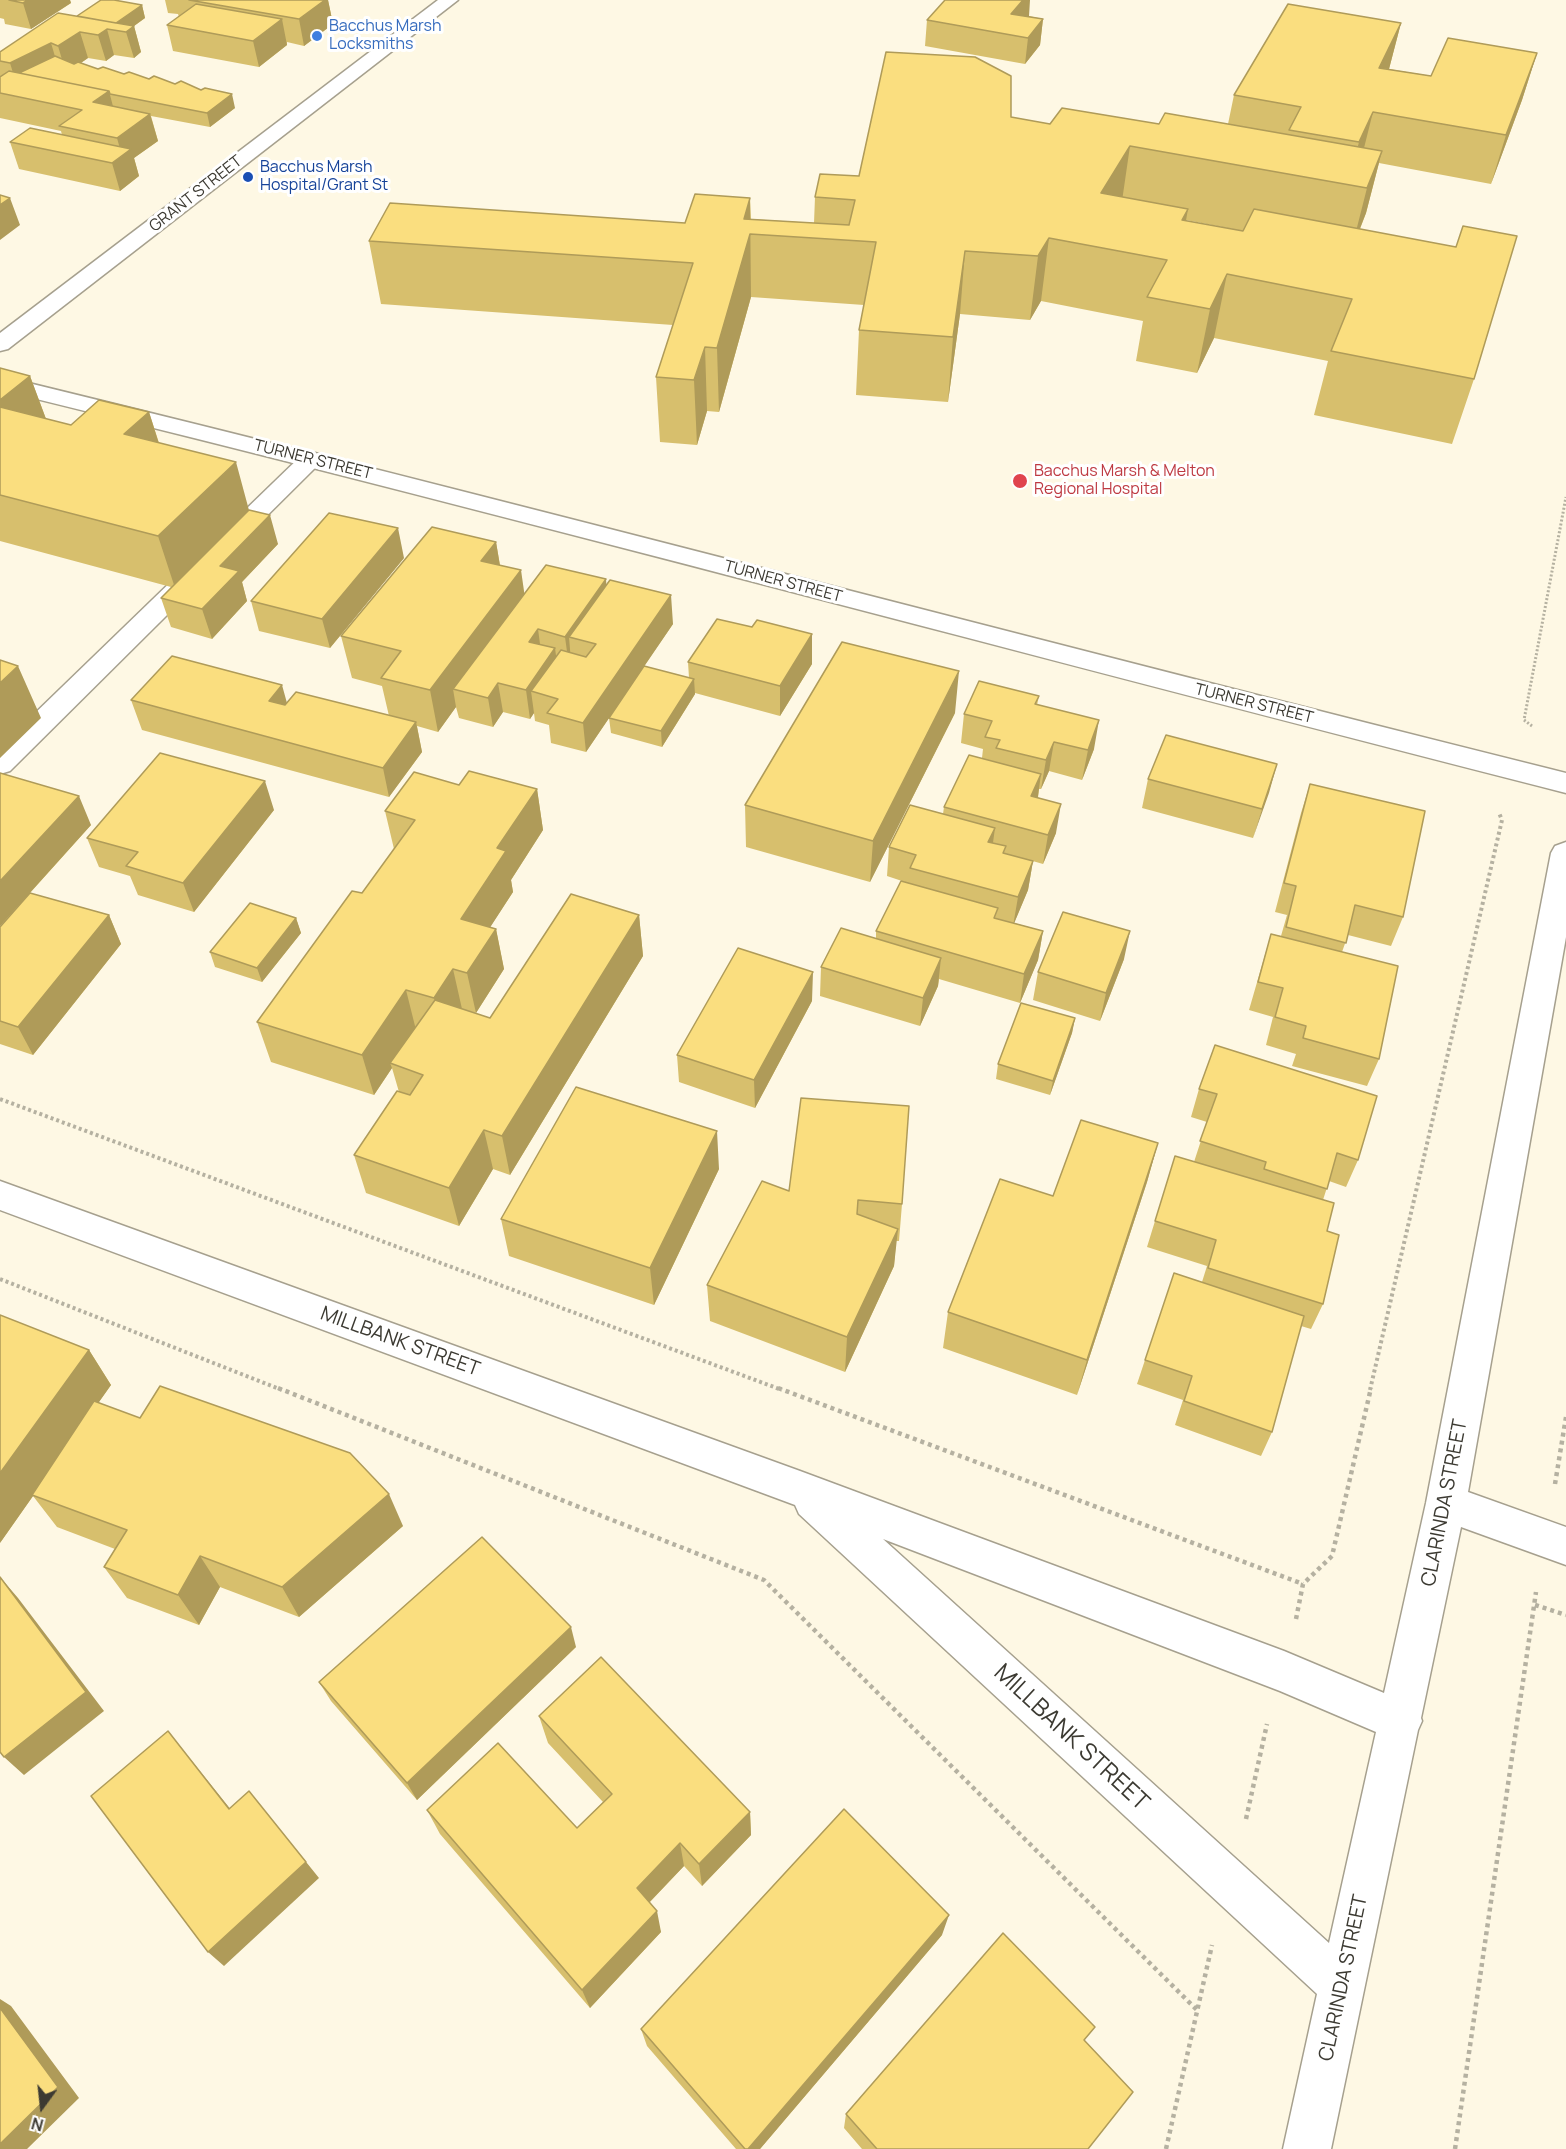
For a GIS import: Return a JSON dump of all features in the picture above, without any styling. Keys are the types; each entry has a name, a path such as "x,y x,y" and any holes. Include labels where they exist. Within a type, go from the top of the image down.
{"street":[{"name":"GRANT STREET","path":"5,336 449,0"},
{"name":"TURNER STREET","path":"0,383 311,459 1235,700 1566,783"},
{"path":"0,764 311,459"},
{"name":"CLARINDA STREET","path":"1307,2149 1401,1721 1446,1503 1566,853"},
{"name":"MILLBANK STREET","path":"0,1196 801,1489 1284,1672 1401,1721"},
{"name":"MILLBANK STREET","path":"801,1489 1342,1986"},
{"path":"1446,1503 1557,1542"}],"path":[{"path":"1166,2149 1213,1940 1232,1885 1269,1712 1284,1672 1304,1584 1332,1556 1503,820 1491,800 1499,766 1547,735 1524,720 1566,497"},
{"path":"0,1099 1304,1584"},
{"path":"0,1279 764,1580 1198,2010"},
{"path":"1455,2149 1535,1605 1557,1542 1559,1463 1566,1417"},
{"path":"1559,1463 1566,1465"},
{"path":"1535,1605 1566,1615"}],"building":[{"path":"9,0 28,0 23,3"},
{"path":"101,0 142,5 116,23 77,16"},
{"path":"189,0 325,0 299,19"},
{"path":"945,0 1023,0 1011,14 1043,19 1028,38 927,20"},
{"path":"196,4 282,19 253,41 167,25"},
{"path":"1288,4 1401,23 1379,68 1431,76 1448,38 1537,53 1506,135 1373,112 1359,142 1289,130 1301,107 1234,95"},
{"path":"58,13 134,26 126,32 107,29 98,35 80,32 58,46 51,43 10,63 0,61 0,52"},
{"path":"886,52 975,57 1011,76 1011,117 1050,124 1062,108 1159,124 1165,113 1382,151 1367,188 1130,146 1101,193 1188,209 1182,220 1243,231 1254,209 1456,247 1463,226 1517,236 1474,379 1331,351 1352,299 1227,274 1210,309 1147,297 1167,260 1049,238 1038,256 965,251 953,337 859,330 876,242 750,234 717,348 705,347 694,380 656,377 693,263 369,241 390,203 685,223 695,194 750,198 744,219 849,225 855,200 815,197 820,174 859,176"},
{"path":"55,56 74,64 78,62 98,69 103,67 124,74 129,72 149,79 154,76 175,84 181,81 201,90 205,88 232,94 207,113 19,73"},
{"path":"9,71 109,91 93,102 150,114 117,138 59,126 82,110 0,93 0,77"},
{"path":"30,128 131,149 112,163 10,142"},
{"path":"0,195 10,198 0,205"},
{"path":"0,368 30,376 0,400"},
{"path":"99,400 149,412 124,434 236,462 158,536 0,495 0,407 71,425"},
{"path":"249,510 270,515 220,566 239,571 202,609 161,598"},
{"path":"329,513 398,528 322,619 251,601"},
{"path":"432,527 496,542 481,561 521,570 430,690 381,678 401,651 341,636"},
{"path":"546,565 606,579 565,637 538,629 529,642 555,648 526,690 498,683 488,698 453,689"},
{"path":"610,580 671,595 583,723 547,713 558,699 531,691 561,650 586,657 596,644 569,637"},
{"path":"717,619 752,627 757,620 812,634 780,686 688,662"},
{"path":"842,642 959,671 873,841 745,805"},
{"path":"172,656 282,685 269,701 285,705 296,692 416,722 383,768 131,700"},
{"path":"0,660 18,666 0,683"},
{"path":"644,666 694,679 661,731 609,718"},
{"path":"979,681 1039,696 1035,704 1099,720 1088,750 1054,742 1046,760 996,748 1000,740 985,737 992,721 964,714"},
{"path":"1166,735 1277,764 1262,809 1148,779"},
{"path":"160,753 265,781 183,883 126,866 138,852 87,838"},
{"path":"969,755 1041,774 1031,796 1061,804 1048,835 944,807"},
{"path":"469,771 537,789 497,848 506,851 461,919 496,929 467,973 453,969 434,998 406,990 362,1055 257,1022 352,891 362,893 415,820 385,811 414,772 459,785"},
{"path":"0,773 79,796 0,881"},
{"path":"1310,784 1425,811 1403,917 1355,905 1346,943 1286,927 1296,886 1284,883"},
{"path":"910,805 995,828 988,842 1006,846 1003,853 1033,861 1018,897 910,868 916,855 889,847"},
{"path":"901,881 998,908 994,918 1043,931 1024,974 876,931"},
{"path":"30,893 109,915 18,1027 0,1021 0,927"},
{"path":"571,894 639,915 502,1136 484,1130 449,1188 354,1155 397,1091 410,1095 423,1075 390,1063 435,1000 490,1018"},
{"path":"250,903 296,918 257,968 210,952"},
{"path":"1063,912 1130,931 1106,993 1038,972"},
{"path":"841,928 941,958 923,998 821,967"},
{"path":"1271,934 1398,966 1379,1059 1303,1038 1306,1026 1275,1017 1283,988 1258,982"},
{"path":"738,948 813,972 754,1080 677,1055"},
{"path":"1021,1003 1075,1018 1053,1081 998,1064"},
{"path":"1215,1045 1377,1096 1358,1160 1337,1153 1327,1189 1264,1169 1266,1162 1200,1141 1217,1094 1199,1089"},
{"path":"576,1087 717,1131 650,1268 501,1219"},
{"path":"801,1098 909,1106 902,1204 858,1200 857,1214 898,1229 847,1337 707,1285 762,1181 789,1191"},
{"path":"1081,1120 1158,1143 1087,1360 948,1312 1000,1179 1053,1196"},
{"path":"1175,1156 1334,1203 1327,1231 1339,1235 1323,1304 1208,1268 1216,1240 1155,1221"},
{"path":"1174,1273 1304,1316 1272,1432 1184,1401 1192,1376 1145,1360"},
{"path":"0,1315 89,1350 0,1473"},
{"path":"160,1386 350,1453 389,1494 282,1587 200,1556 178,1595 104,1567 127,1530 32,1495 94,1401 140,1418"},
{"path":"482,1537 571,1627 407,1783 319,1682"},
{"path":"0,1577 86,1692 4,1757 0,1752"},
{"path":"601,1657 750,1812 699,1864 680,1843 637,1888 657,1911 582,1990 427,1810 498,1743 577,1828 612,1794 539,1716"},
{"path":"168,1731 229,1809 249,1791 306,1862 208,1952 91,1796"},
{"path":"844,1809 949,1915 748,2149 745,2149 641,2029"},
{"path":"1003,1933 1095,2027 1084,2040 1133,2092 1088,2149 877,2149 846,2114"},
{"path":"0,2008 58,2087 0,2144"}],"place":[{"name":"Bacchus Marsh Locksmiths","path":"317,36"},
{"name":"Bacchus Marsh Hospital/Grant St","path":"248,177"},
{"name":"Bacchus Marsh & Melton Regional Hospital","path":"1020,481"}]}
